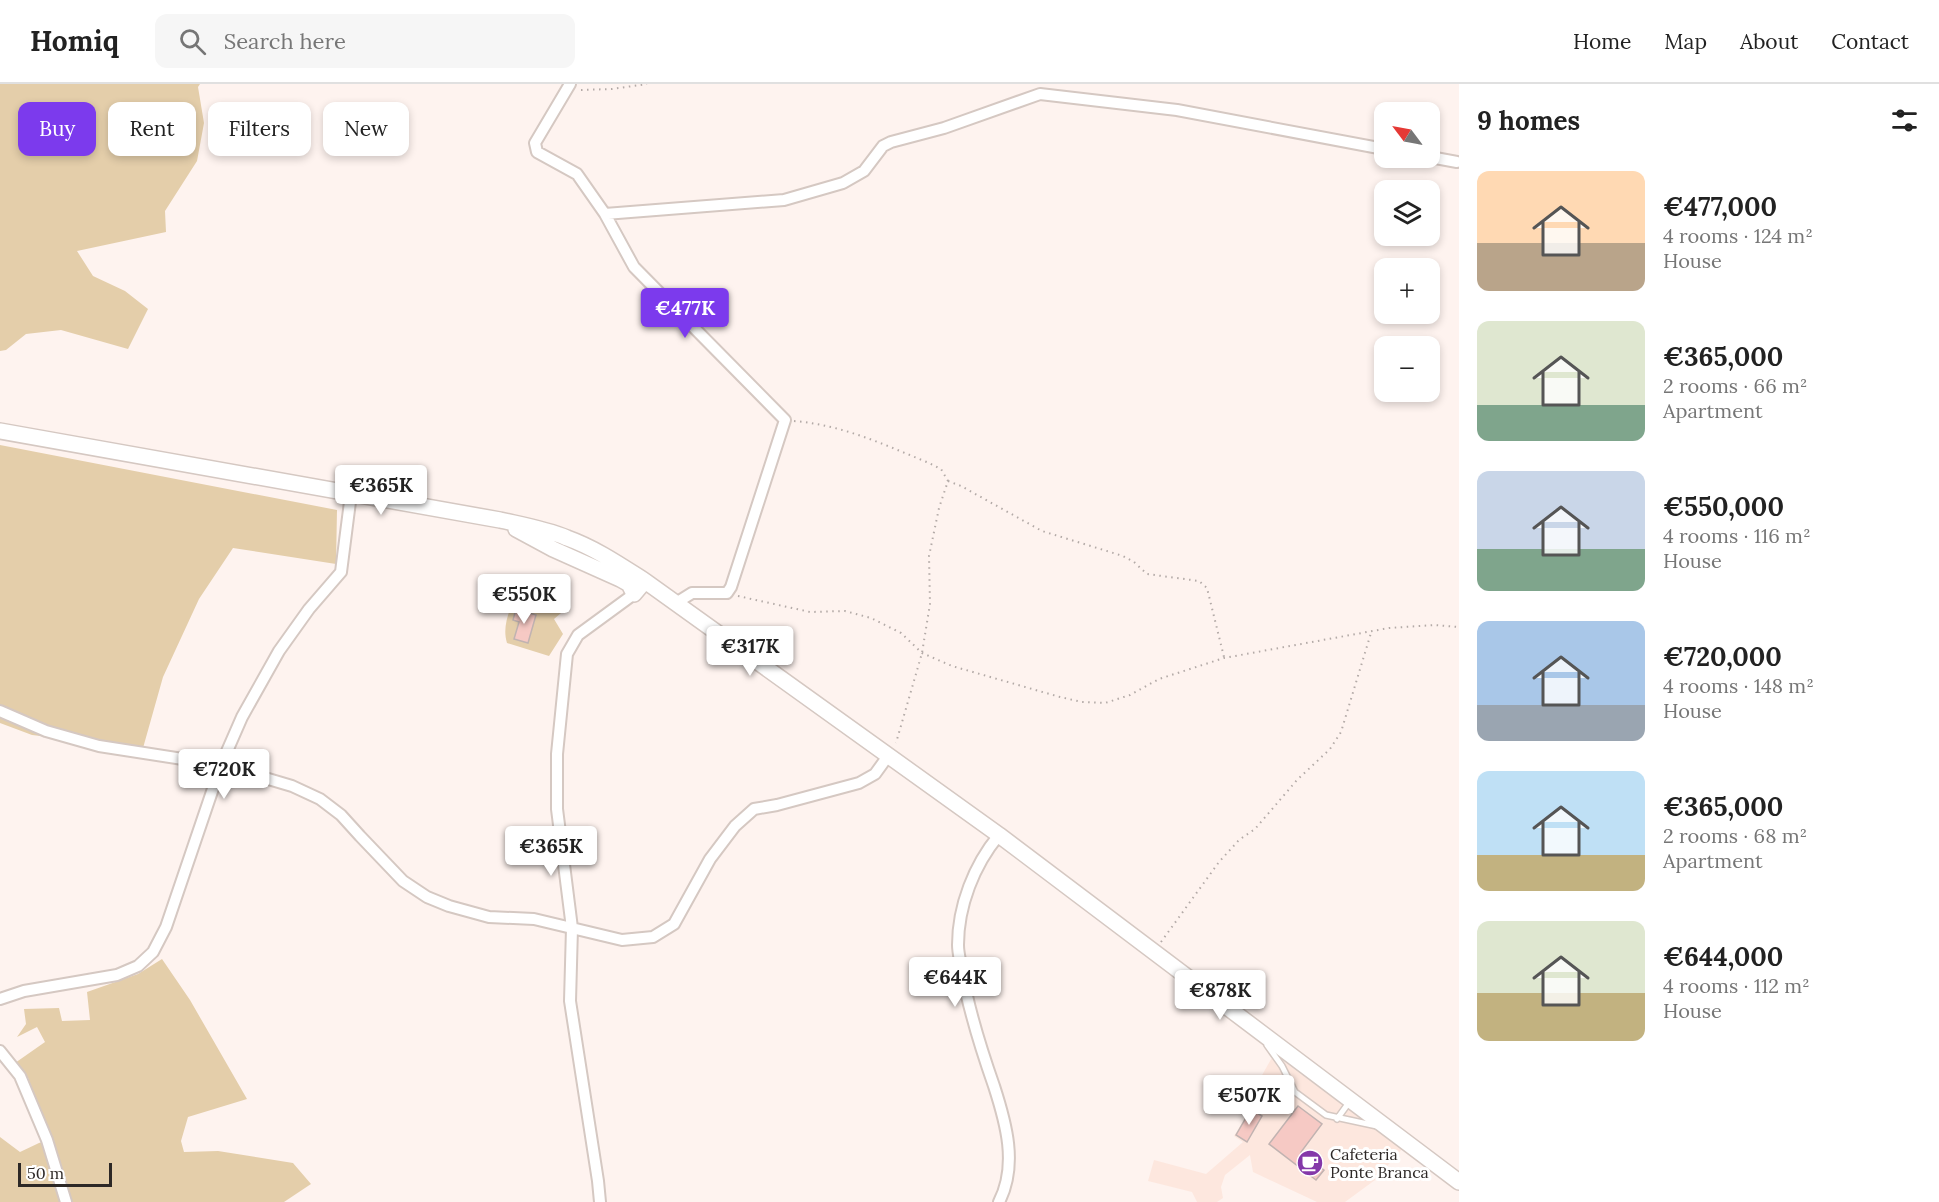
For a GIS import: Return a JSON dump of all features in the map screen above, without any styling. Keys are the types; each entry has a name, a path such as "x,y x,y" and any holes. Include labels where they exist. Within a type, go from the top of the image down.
{"main road":[{"path":"0,430 500,520 566,537 597,552 645,581 999,836 1459,1182"},
{"path":"500,520 553,549 620,579 629,584 634,594 645,581"}],"street":[{"path":"1050,94 1058,84"},
{"path":"569,86 535,143 537,152 577,174 605,214 634,267 785,420 738,569 727,593 692,593 676,603"},
{"path":"605,214 784,200 843,183 864,171 883,146 891,142 944,128 1040,94 1177,110 1374,147"},
{"path":"1440,159 1457,162"},
{"path":"0,999 24,991 117,975 138,966 153,952 166,927 221,765 242,717 279,651 309,609 341,572 351,494"},
{"path":"600,1202 570,1001 572,928 556,808 557,754 567,654 578,635 634,594"},
{"path":"0,711 46,731 99,746 221,765 292,786 341,814 404,881 427,897 449,906 489,917 534,919 622,940 652,937 674,924 710,859 735,826 754,809 859,783 875,774 888,756"},
{"path":"999,836 985,852 972,880 961,915 958,946 966,993 1003,1116 1009,1144 1007,1173 999,1202"},
{"path":"0,1051 20,1076 47,1140 66,1202"}],"lane":[{"path":"1255,1028 1282,1066 1294,1092 1326,1115 1388,1128"},
{"path":"1337,1119 1351,1100"}],"path":[{"path":"569,86 577,90 612,89 647,84"},
{"path":"785,420 818,423 855,433 929,463 941,469 948,480 1042,531 1123,556 1147,574 1199,580 1207,588 1211,600 1224,658"},
{"path":"888,756 896,744 922,653 930,604 929,556 939,508 948,480"},
{"path":"727,593 810,612 845,611 871,618 901,633 922,653 952,666 1082,702 1106,703 1130,695 1159,679 1224,658 1389,628 1434,625 1459,627"},
{"path":"1155,952 1219,861 1239,840 1255,829 1297,780 1330,749 1341,732 1371,632"}],"shaded area":[{"path":"0,84 200,84 198,87 204,123 197,161 165,211 166,232 77,251 93,276 125,291 148,309 128,349 61,330 26,334 6,350 0,351"},
{"path":"0,445 337,510 336,564 233,548 199,599 163,677 143,748 32,735 0,723"},
{"path":"535,588 561,593 567,608 554,619 563,634 549,656 507,643 505,631 507,619 515,597 530,599"},
{"path":"162,959 190,1000 247,1099 188,1117 181,1141 184,1152 218,1151 293,1163 311,1184 284,1202 0,1202 0,1137 20,1152 51,1139 28,1078 15,1063 45,1042 37,1027 17,1037 26,1024 24,1009 59,1008 62,1021 90,1020 87,992 138,974"},
{"path":"1274,1054 1402,1149 1375,1180 1345,1202 1317,1202 1253,1172 1250,1155 1225,1175 1221,1187 1223,1198 1217,1202 1197,1202 1192,1192 1148,1181 1154,1160 1206,1174 1243,1142 1234,1136 1263,1088 1257,1084"}],"building":[{"path":"516,609 536,615 528,643 514,639 519,622 513,620"},
{"path":"1298,1106 1322,1124 1301,1152 1324,1170 1316,1180 1269,1144"},
{"path":"1251,1109 1262,1116 1247,1142 1236,1135"}],"place":[{"name":"Cafeteria Ponte Branca","path":"1310,1163"}]}
